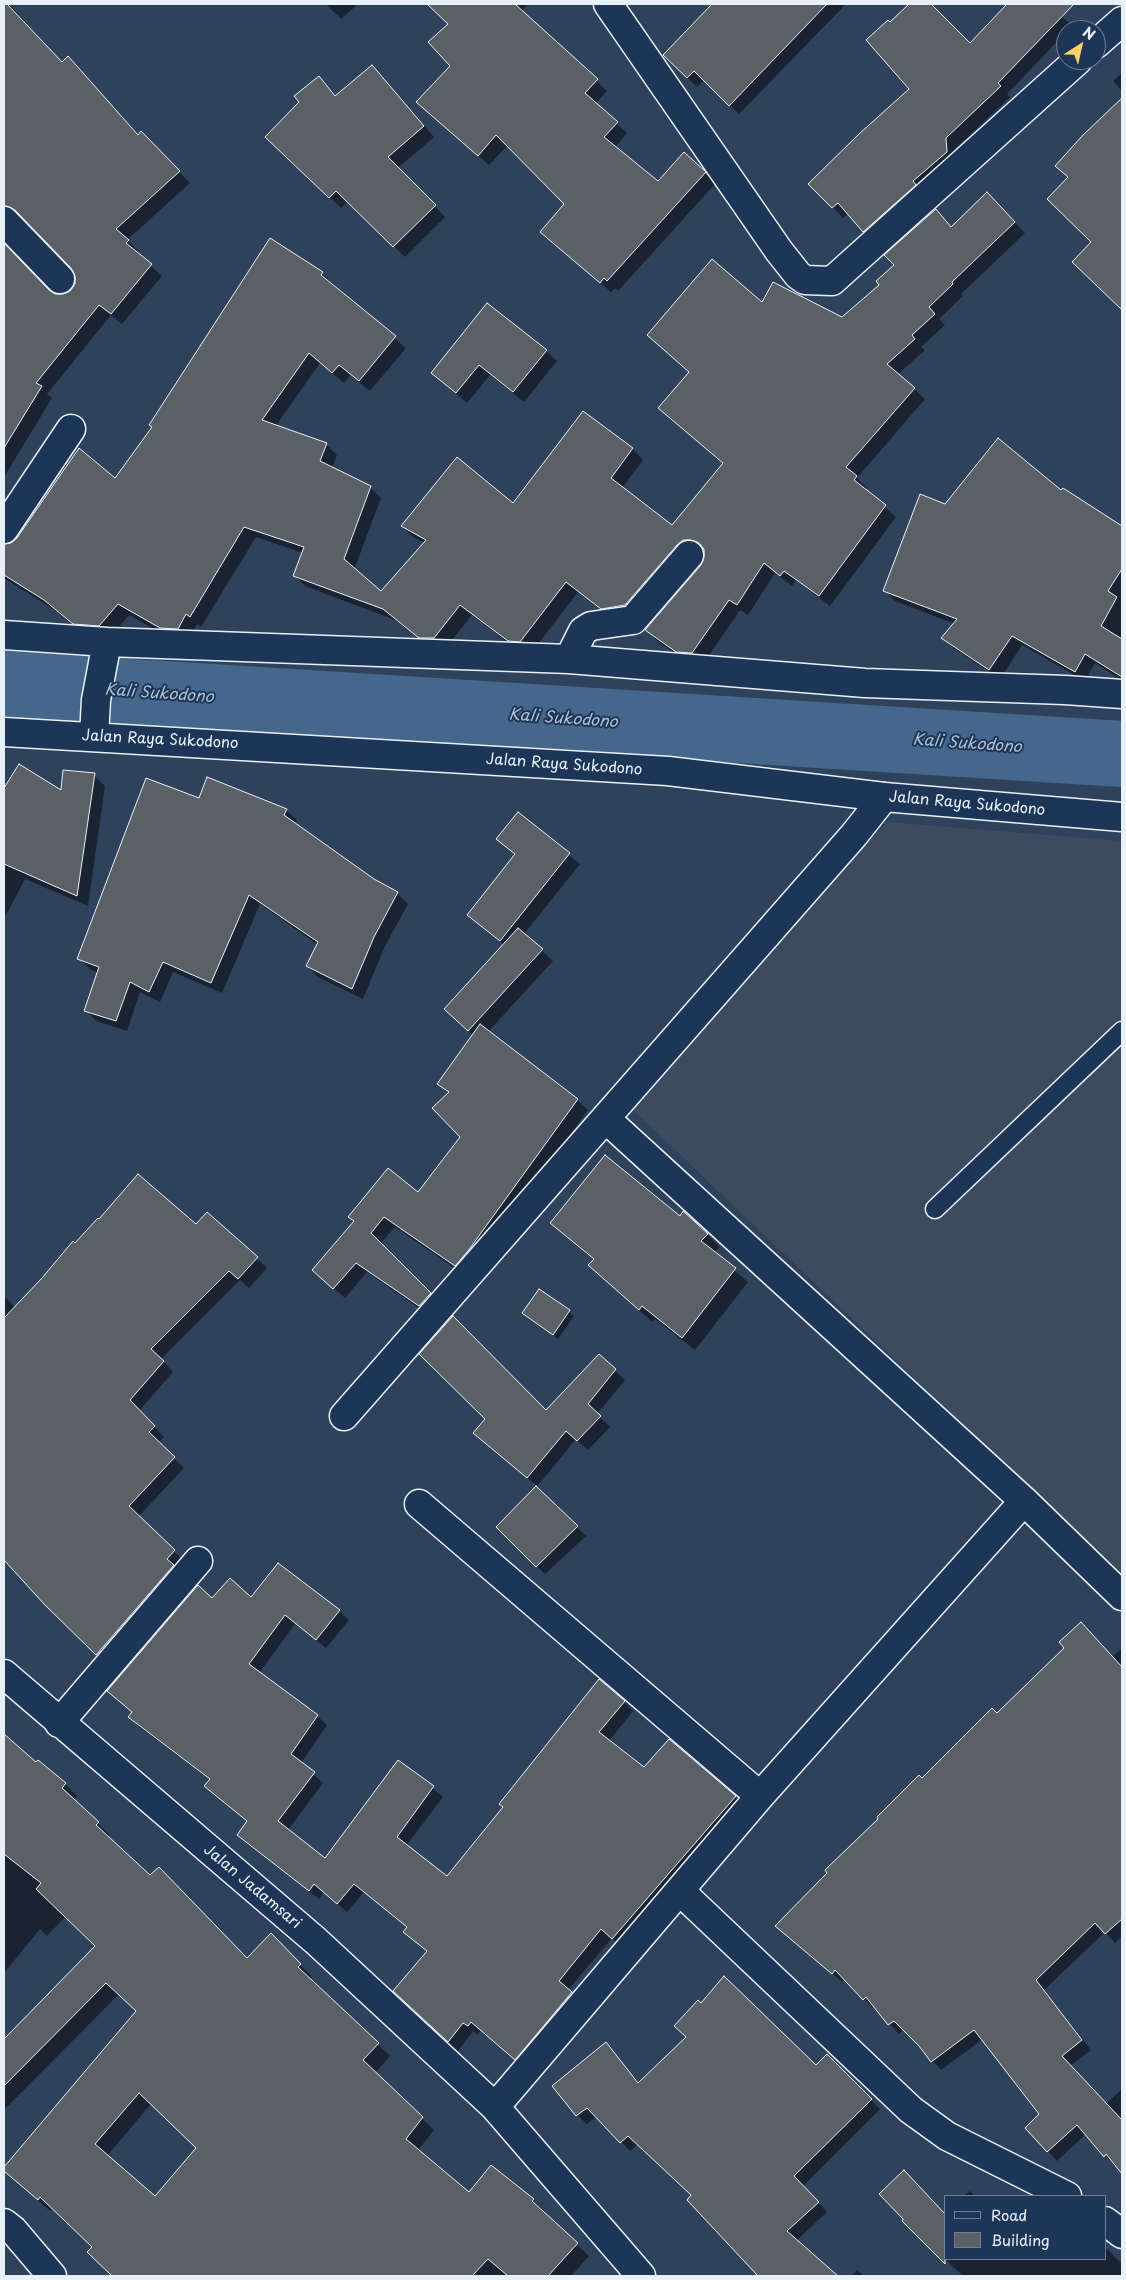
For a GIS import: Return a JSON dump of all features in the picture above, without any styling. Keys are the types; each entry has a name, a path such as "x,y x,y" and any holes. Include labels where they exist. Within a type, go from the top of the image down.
{"street":[{"path":"608,4 779,251 798,275 805,280 832,281 1067,70"},
{"path":"1106,35 1122,21"},
{"path":"4,221 60,279"},
{"path":"4,529 71,429"},
{"path":"569,659 583,631 591,626 634,620 689,555"},
{"path":"4,634 105,653 569,659 864,683 1065,690 1122,694"},
{"path":"94,736 96,700 105,653"},
{"name":"Jalan Raya Sukodono","path":"4,732 668,772 884,797 1122,817"},
{"path":"344,1416 606,1119 884,797"},
{"path":"606,1119 1024,1501 1122,1596"},
{"path":"495,2107 760,1796 1024,1501"},
{"path":"419,1504 760,1796"},
{"path":"59,1723 198,1561"},
{"name":"Jalan Jadamsari","path":"4,1674 316,1941 495,2107 640,2276"},
{"path":"680,1891 911,2110 947,2136 1065,2195"},
{"path":"1106,2222 1122,2234"},
{"path":"7,2231 52,2276"}],"lane":[{"path":"935,1209 1122,1031"}],"shaded area":[{"path":"887,822 1122,841 1122,1576 629,1106"}],"building":[{"path":"4,4 7,4 62,62 68,56 138,135 141,131 180,171 116,229 129,240 126,243 152,264 111,314 99,305 36,383 42,386 4,448 4,243 55,294 63,294 70,291 75,284 75,276 71,268 15,210 4,206"},
{"path":"427,4 515,4 598,79 585,93 618,122 604,137 658,181 684,152 706,172 607,281 604,278 600,283 540,232 564,204 496,135 478,156 416,102 450,66 428,42 448,24"},
{"path":"712,4 827,4 729,106 694,71 687,78 663,55"},
{"path":"909,4 931,4 970,43 1007,4 1074,4 1059,20 1056,20 1056,23 998,83 1001,86 946,138 947,152 913,181 916,185 863,232 838,203 832,208 808,184 909,89 866,40 888,20 890,22"},
{"path":"372,65 424,126 388,157 436,205 393,247 336,191 329,198 265,137 299,102 294,96 319,76 335,96"},
{"path":"1122,98 1122,310 1072,262 1091,242 1047,199 1068,177 1055,166 1083,135"},
{"path":"987,192 1015,222 952,282 953,284 929,307 935,314 912,335 915,339 887,364 915,388 846,467 857,476 854,480 886,505 819,596 784,571 780,576 764,563 737,605 729,600 692,653 676,652 645,630 701,565 704,549 699,543 691,540 683,540 677,545 625,605 601,609 566,582 520,642 508,641 460,605 434,638 419,638 383,609 293,576 304,547 244,527 190,617 186,614 178,629 160,628 118,604 99,626 73,624 44,600 4,575 4,544 11,543 17,538 79,448 115,478 152,427 149,425 270,238 323,272 321,275 396,336 359,381 339,365 332,373 309,353 262,420 327,443 320,461 371,486 344,559 381,591 426,540 401,526 457,457 513,503 583,411 633,448 611,478 672,525 723,463 658,408 689,372 647,335 712,259 762,302 773,282 842,317 879,285 876,281 894,265 884,255 936,209 951,227"},
{"path":"487,303 547,350 513,392 479,365 456,393 431,373"},
{"path":"998,438 1061,490 1063,488 1122,526 1122,569 1108,591 1117,597 1101,626 1122,639 1122,677 1085,654 1075,672 1012,636 989,670 941,638 957,619 883,591 920,494 945,504"},
{"path":"19,764 61,790 63,770 95,773 77,896 4,864 4,788"},
{"path":"207,777 287,809 284,815 374,879 398,892 374,937 352,989 306,966 318,942 249,895 211,983 163,962 149,992 130,982 116,1021 84,1011 99,967 77,959 146,778 199,798"},
{"path":"518,812 570,853 500,941 467,915 515,854 496,839"},
{"path":"518,928 543,949 468,1031 444,1009"},
{"path":"480,1024 578,1099 468,1251 455,1266 384,1217 371,1233 431,1293 419,1306 356,1263 333,1289 312,1270 354,1221 348,1217 388,1168 418,1192 460,1137 432,1108 449,1092 437,1084"},
{"path":"605,1155 680,1216 683,1211 708,1234 701,1241 736,1268 682,1338 642,1306 639,1310 588,1265 594,1259 550,1223"},
{"path":"138,1174 196,1224 207,1212 258,1257 238,1279 229,1271 151,1349 164,1361 130,1400 155,1426 149,1432 175,1457 129,1506 175,1550 167,1559 174,1565 96,1655 44,1604 4,1560 4,1318 42,1278 73,1241 75,1243 99,1219"},
{"path":"539,1289 570,1310 553,1335 522,1313"},
{"path":"453,1316 546,1410 599,1354 616,1369 588,1404 601,1416 577,1441 566,1431 527,1478 473,1433 485,1419 419,1354"},
{"path":"536,1486 578,1526 536,1567 496,1527"},
{"path":"278,1563 340,1610 316,1640 285,1615 249,1664 318,1715 291,1754 315,1772 278,1821 325,1858 398,1760 434,1786 397,1837 447,1876 503,1807 499,1804 599,1679 625,1701 599,1732 644,1767 669,1739 736,1796 612,1939 601,1929 559,1981 572,1992 515,2060 471,2022 468,2026 463,2023 448,2042 393,1991 427,1951 403,1932 407,1927 354,1884 337,1904 314,1884 309,1891 237,1835 247,1821 204,1786 210,1779 128,1717 132,1712 107,1691 198,1585 212,1598 230,1578 251,1597"},
{"path":"1081,1622 1122,1667 1122,1919 1105,1934 1095,1923 1036,1980 1082,2040 1062,2056 1122,2120 1122,2174 1106,2154 1104,2157 1077,2125 1047,2152 1025,2128 1039,2114 974,2030 931,2062 919,2046 894,2021 888,2025 866,1997 863,2000 835,1970 832,1974 775,1926 827,1873 825,1870 878,1819 877,1817 919,1775 922,1778 992,1708 997,1713 1064,1648 1059,1642"},
{"path":"4,1734 36,1762 38,1760 66,1783 62,1788 99,1822 96,1825 150,1875 159,1867 247,1958 271,1933 301,1964 298,1967 379,2043 363,2060 423,2117 406,2139 469,2192 491,2165 534,2199 532,2201 578,2243 548,2276 508,2276 488,2259 472,2276 112,2276 87,2252 92,2247 40,2197 38,2200 4,2171 4,2167 136,2011 106,1983 4,2086 4,2039 95,1946 36,1889 41,1883 4,1854","holes":["139,2093 196,2148 155,2196 95,2144"]},
{"path":"724,1976 816,2065 827,2054 872,2099 794,2176 819,2202 787,2231 838,2276 758,2276 687,2200 691,2195 628,2136 620,2143 587,2108 576,2116 552,2086 606,2042 638,2083 686,2037 674,2026 698,2000 701,2003"},
{"path":"904,2170 944,2213 945,2264 902,2221 903,2219 879,2194"}],"waterway":[{"name":"Kali Sukodono","path":"4,684 1122,754"}]}
